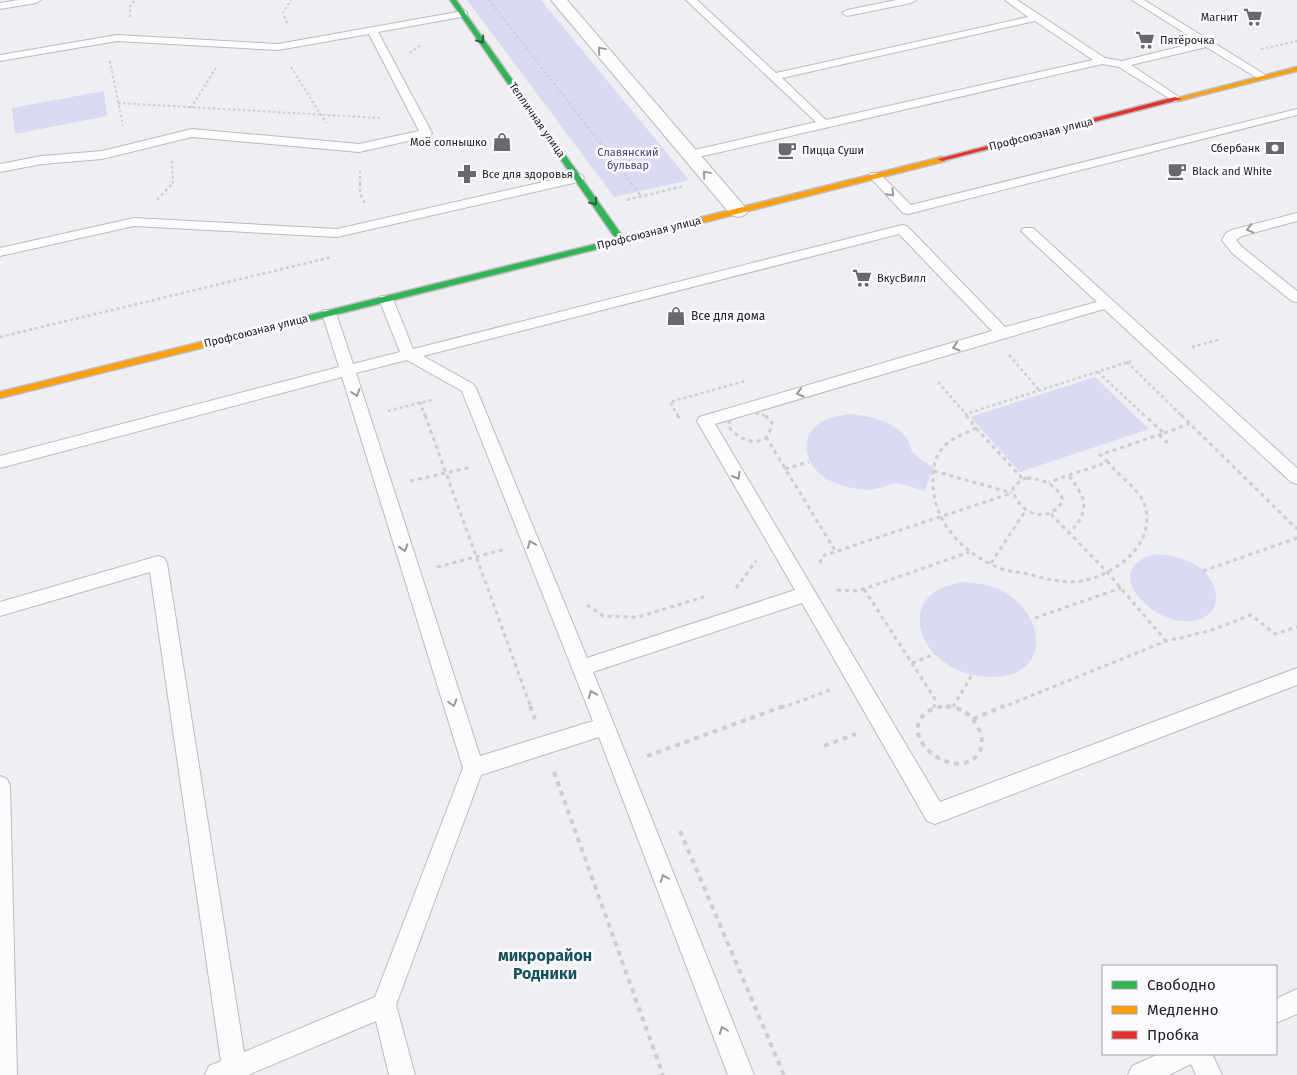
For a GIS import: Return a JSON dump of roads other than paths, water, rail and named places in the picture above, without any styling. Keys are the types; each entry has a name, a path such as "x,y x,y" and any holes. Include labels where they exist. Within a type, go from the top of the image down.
{"main road":[{"name":"Тепличная улица","path":"453,0 621,240"},
{"name":"Профсоюзная улица","path":"0,395 1297,69"}],"street":[{"path":"559,0 738,211"}],"lane":[{"path":"0,6 36,0"},
{"path":"691,0 824,124"},
{"path":"847,13 911,0"},
{"path":"1010,0 1102,61"},
{"path":"1137,0 1263,77"},
{"path":"0,58 117,38 278,47 463,14"},
{"path":"773,77 1037,18"},
{"path":"0,168 42,160 102,155 192,133 359,148 426,133 372,30"},
{"path":"690,155 1102,61 1122,64 1208,44"},
{"path":"1122,64 1175,99"},
{"path":"908,210 1297,112"},
{"path":"875,176 908,210"},
{"path":"0,252 134,222 337,234 578,178"},
{"path":"902,229 908,210"},
{"path":"1297,217 1237,233 1231,236 1229,240 1237,250 1297,298"},
{"path":"902,229 1002,333"},
{"path":"0,462 408,354 902,229"},
{"path":"1028,231 1297,478"},
{"path":"386,299 408,354 468,388 470,392 741,1075"},
{"path":"1107,304 705,421 935,814 1297,676"},
{"path":"329,313 386,488 473,768 384,1005 402,1075"},
{"path":"0,609 158,563 226,1072 384,1005"},
{"path":"581,668 806,594"},
{"path":"473,768 604,726"},
{"path":"0,786 4,1075"},
{"path":"1277,1011 1297,1001"},
{"path":"1141,1075 1184,1055"},
{"path":"1199,1055 1209,1075"}],"place":[{"name":"Магнит","path":"1253,17"},
{"name":"Пятёрочка","path":"1145,40"},
{"name":"Моё солнышко","path":"502,142"},
{"name":"Сбербанк","path":"1275,148"},
{"name":"Пицца Суши","path":"787,150"},
{"name":"Black and White","path":"1177,171"},
{"name":"Все для здоровья","path":"467,174"},
{"name":"ВкусВилл","path":"862,278"},
{"name":"Все для дома","path":"676,316"}],"district":[{"name":"микрорайон Родники","path":"545,964"}],"park label":[{"name":"Славянский бульвар","path":"628,158"}]}
